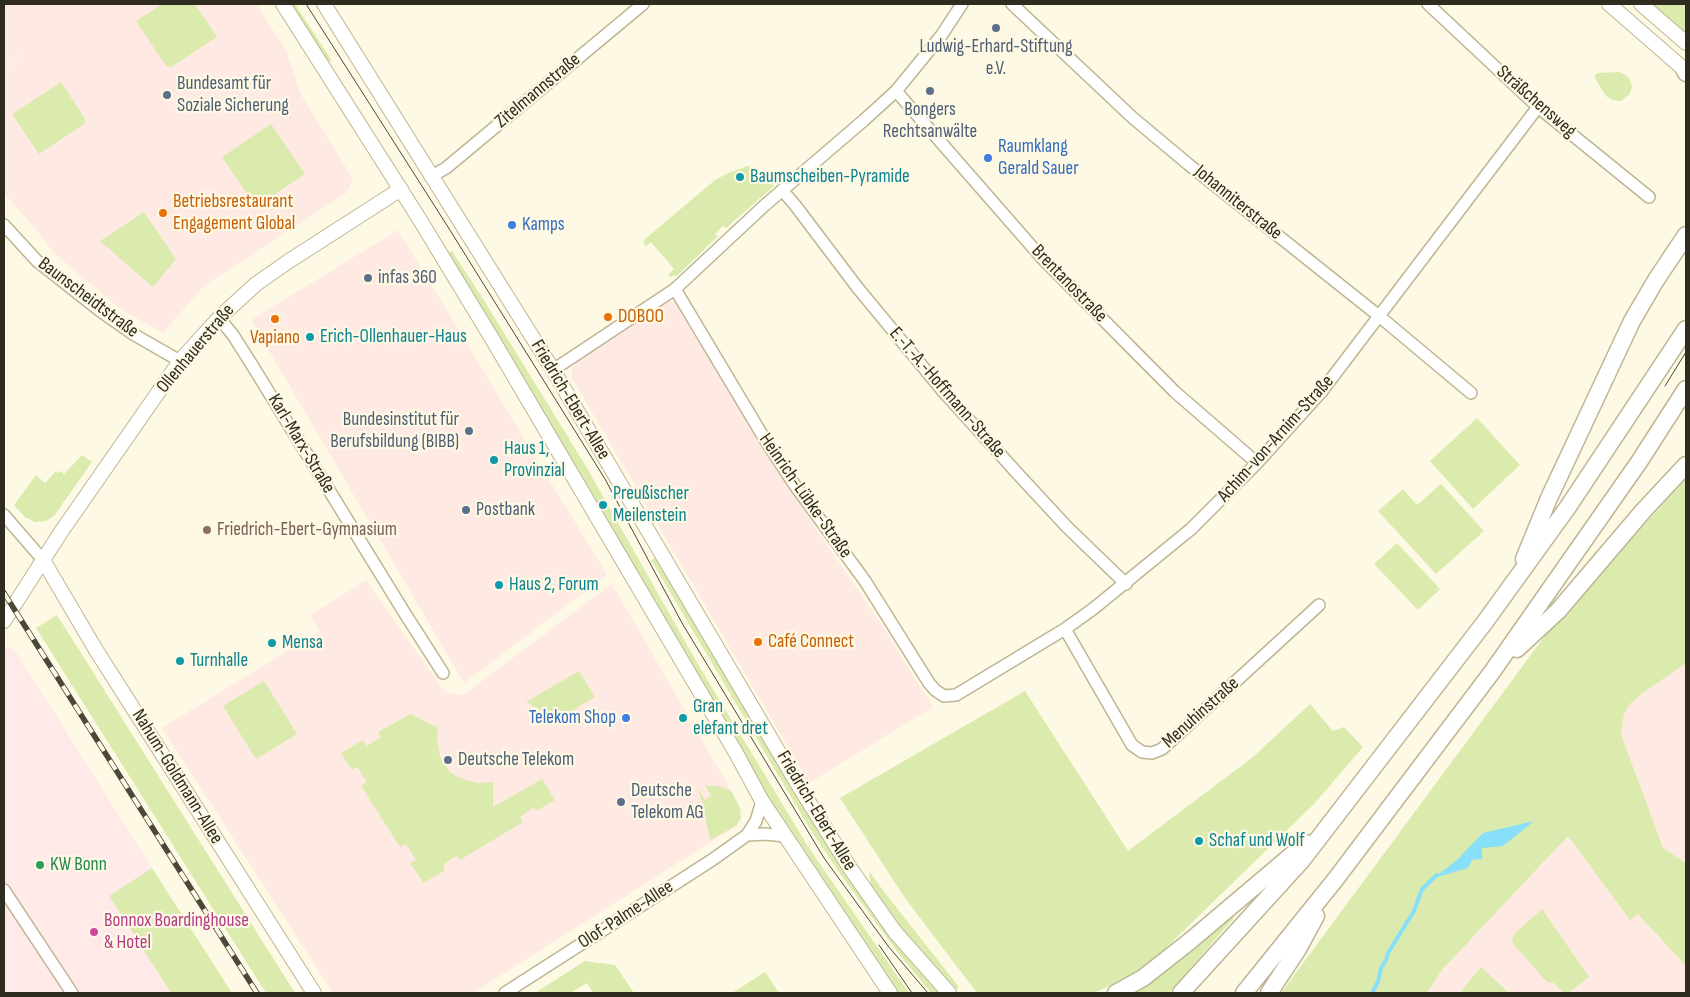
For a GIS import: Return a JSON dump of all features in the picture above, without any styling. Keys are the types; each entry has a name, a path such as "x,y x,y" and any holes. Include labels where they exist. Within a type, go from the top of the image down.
{"highway":[{"path":"1513,586 1549,498 1632,321 1656,280 1686,236"},
{"path":"1181,993 1296,867 1336,818 1513,586 1568,507 1686,329"},
{"path":"1244,993 1335,880 1492,672 1639,462 1686,389"},
{"path":"1492,672 1558,611 1644,510 1686,465"},
{"path":"1116,993 1143,978 1190,942 1336,818"},
{"path":"1269,993 1298,949 1335,880"}],"main road":[{"name":"Friedrich-Ebert-Allee","path":"283,4 401,189 562,455 736,753 762,801 890,993"},
{"name":"Friedrich-Ebert-Allee","path":"324,4 553,370 797,783 850,868 896,932 949,993"},
{"path":"1609,4 1685,71"},
{"path":"1640,4 1686,43"},
{"name":"Ollenhauerstraße","path":"4,621 60,532 180,361 219,318 256,284 401,189"},
{"name":"Nahum-Goldmann-Allee","path":"43,560 101,658 314,993"}],"street":[{"name":"Zitelmannstraße","path":"432,176 446,168 643,4"},
{"path":"553,370 675,289 782,190 863,121 896,91 941,36 962,4"},
{"name":"Johanniterstraße","path":"1012,4 1133,118 1379,316 1471,393"},
{"name":"Sträßchensweg","path":"1428,4 1538,107 1649,197"},
{"name":"Brentanostraße","path":"896,91 1041,256 1175,392 1257,464"},
{"name":"Achim-von-Arnim-Straße","path":"944,696 956,694 1065,629 1126,584 1191,529 1257,464 1322,391 1538,107"},
{"name":"E.-T.-A.-Hoffmann-Straße","path":"782,190 796,205 857,287 942,390 1048,507 1126,584"},
{"name":"Baunscheidtstraße","path":"4,225 38,261 99,310 133,334 180,361"},
{"name":"Heinrich-Lübke-Straße","path":"675,289 794,484 865,581 929,683 944,696"},
{"name":"Karl-Marx-Straße","path":"219,318 233,335 396,599 444,673"},
{"path":"4,515 43,560"},
{"name":"Menuhinstraße","path":"1065,629 1132,746 1142,752 1152,752 1162,749 1319,605"},
{"name":"Olof-Palme-Allee","path":"505,993 705,865 747,835 756,821 762,801"},
{"path":"747,835 785,836"},
{"path":"4,890 72,993"}],"shaded area":[{"path":"4,4 256,4 286,50 301,95 352,177 351,185 346,193 203,287 163,333 122,310 55,254 29,221 4,194 4,69 31,46 4,68"},
{"name":"Postbank","path":"398,230 607,575 464,683 251,320"},
{"path":"667,300 675,303 762,449 885,630 933,707 809,783 572,378 572,368 579,360"},
{"name":"Deutsche Telekom","path":"366,580 445,692 463,695 612,584 732,792 740,808 741,818 736,826 473,993 333,993 162,728 320,631 310,615"},
{"path":"5,648 11,648 16,652 152,868 110,896 171,993 4,993"},
{"path":"1686,663 1686,863 1663,848 1621,734 1624,714 1630,704"},
{"path":"1568,836 1630,919 1638,914 1686,966 1686,993 1427,993 1442,970"}],"green space":[{"path":"162,4 195,4 217,37 171,67 166,66 136,21"},
{"path":"291,4 295,4 332,61 329,62"},
{"path":"1651,4 1686,4 1686,34"},
{"path":"1619,72 1626,75 1632,86 1630,94 1621,101 1612,100 1606,96 1595,78 1595,75 1598,73"},
{"path":"61,82 85,119 84,124 39,154 12,114"},
{"path":"271,124 305,174 256,207 222,157"},
{"path":"748,166 757,168 774,186 726,228 723,226 715,234 718,236 678,275 670,277 668,275 674,269 651,242 645,247 644,240 715,180"},
{"path":"144,212 176,259 153,287 100,241"},
{"path":"452,251 587,468 699,666 809,848 909,993 898,993 801,852 737,748 622,546 447,254"},
{"path":"1477,418 1520,465 1473,509 1430,461"},
{"path":"82,455 92,462 54,516 46,521 35,522 25,517 14,505 36,475 45,483 56,471 58,473 61,471 64,474"},
{"path":"1686,478 1686,663 1630,704 1624,714 1621,734 1663,848 1686,863 1686,966 1638,914 1630,920 1568,836 1442,970 1427,993 1281,993 1547,633"},
{"path":"1441,484 1484,531 1436,574 1378,511 1403,489 1417,505"},
{"path":"1397,543 1440,589 1418,610 1374,564"},
{"path":"655,558 843,869 904,952 940,993 931,993 899,954 838,871 810,829 651,560"},
{"path":"57,615 295,993 266,993 36,628"},
{"path":"579,671 595,697 558,719 526,702"},
{"path":"264,681 297,734 256,759 223,706"},
{"path":"1025,691 1128,851 1253,757 1310,704 1333,731 1344,727 1363,747 1314,804 1143,970 1094,993 977,993 905,898 840,798"},
{"path":"411,714 438,728 437,737 440,757 450,772 469,781 478,783 493,782 493,807 542,779 555,800 536,811 534,807 520,817 523,822 460,860 456,856 443,865 445,870 424,883 410,863 416,860 406,844 400,847 361,786 367,782 357,767 352,770 341,753 363,740 367,746 381,737 378,732"},
{"path":"705,785 723,787 732,792 740,808 741,818 736,826 710,840 702,801 697,787 705,800 711,796"},
{"path":"152,868 232,993 171,993 109,896"},
{"path":"869,871 959,987 954,992 894,920 871,888"},
{"path":"1542,909 1589,977 1569,992 1563,992 1554,983 1547,982 1514,945 1512,939 1516,932"},
{"path":"1232,915 1233,919 1169,993 1130,993"},
{"path":"585,961 615,965 634,993 593,993 587,983 570,993 535,993"},
{"path":"1481,967 1509,993 1462,993 1462,990"},
{"path":"765,972 779,993 732,993"}],"water":[{"path":"1534,821 1503,846 1482,848 1482,859 1472,860 1468,868 1434,878 1457,860 1483,833"}],"waterway":[{"path":"1372,993 1388,953 1414,911 1422,889 1437,875"}],"tram line":[{"path":"306,4 605,479 682,623 824,858 888,946 928,993"},
{"path":"1665,386 1686,352"},
{"path":"879,945 912,993"}],"railway":[{"path":"4,593 257,993"}],"place":[{"name":"Ludwig-Erhard-Stiftung e.V.","path":"996,28"},
{"name":"Bongers Rechtsanwälte","path":"930,91"},
{"name":"Bundesamt für Soziale Sicherung","path":"167,95"},
{"name":"Raumklang Gerald Sauer","path":"988,158"},
{"name":"Baumscheiben-Pyramide","path":"740,177"},
{"name":"Betriebsrestaurant Engagement Global","path":"163,213"},
{"name":"Kamps","path":"512,225"},
{"name":"infas 360","path":"368,278"},
{"name":"DOBOO","path":"608,317"},
{"name":"Vapiano","path":"275,319"},
{"name":"Erich-Ollenhauer-Haus","path":"310,337"},
{"name":"Bundesinstitut für Berufsbildung (BIBB)","path":"469,431"},
{"name":"Haus 1, Provinzial","path":"494,460"},
{"name":"Preußischer Meilenstein","path":"603,505"},
{"name":"Postbank","path":"466,510"},
{"name":"Friedrich-Ebert-Gymnasium","path":"207,530"},
{"name":"Haus 2, Forum","path":"499,585"},
{"name":"Café Connect","path":"758,642"},
{"name":"Mensa","path":"272,643"},
{"name":"Turnhalle","path":"180,661"},
{"name":"Telekom Shop","path":"626,718"},
{"name":"Gran elefant dret","path":"683,718"},
{"name":"Deutsche Telekom","path":"448,760"},
{"name":"Deutsche Telekom AG","path":"621,802"},
{"name":"Schaf und Wolf","path":"1199,841"},
{"name":"KW Bonn","path":"40,865"},
{"name":"Bonnox Boardinghouse & Hotel","path":"94,932"}]}
